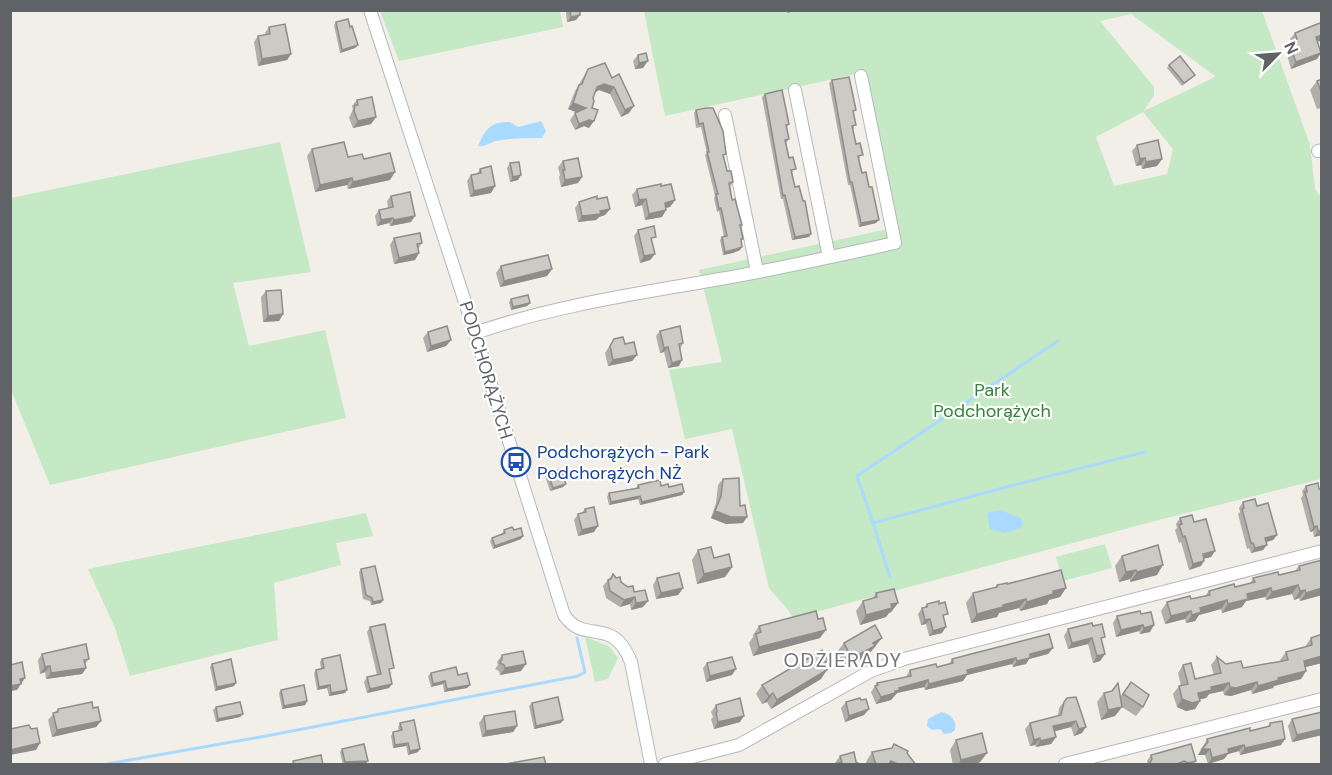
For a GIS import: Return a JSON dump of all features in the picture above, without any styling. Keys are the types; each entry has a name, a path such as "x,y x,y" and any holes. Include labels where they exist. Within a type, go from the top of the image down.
{"street":[{"name":"PODCHORĄŻYCH","path":"370,10 564,615 579,628 613,636 626,650 631,662 651,765"},
{"path":"475,333 525,316 619,296 723,279 895,243 861,76"},
{"path":"795,90 829,257"},
{"path":"725,115 757,271"},
{"path":"665,765 739,745 871,671 898,661 1322,551"},
{"path":"1065,765 1322,699"}],"green space":[{"path":"380,11 560,11 563,27 399,61"},
{"name":"Park Podchorążych","path":"644,11 1262,11 1310,145 1315,189 1321,197 1321,479 793,618 769,588 732,429 685,439 669,370 722,362 699,270 897,227 865,72 665,116","holes":["1131,14 1215,76 1215,77 1144,111 1154,95 1154,87 1100,21","1143,112 1173,149 1167,174 1114,186 1096,137"]},
{"path":"280,142 311,272 233,283 249,346 325,330 346,418 50,485 11,390 11,198"},
{"path":"366,513 373,536 336,543 341,565 274,583 278,640 130,676 115,628 88,569"},
{"path":"1105,544 1112,568 1063,581 1056,557"},
{"path":"585,637 609,646 618,658 608,679 595,682"}],"water":[{"path":"541,121 546,131 542,138 507,139 478,146 486,131 497,123 510,122 518,127"},
{"path":"1000,510 1021,518 1023,524 1021,528 1005,533 990,529 987,513"},
{"path":"941,712 948,714 954,720 955,730 951,733 944,734 940,729 932,730 927,726 928,719"}],"building":[{"path":"570,10 580,10 580,15 571,17"},
{"path":"348,19 358,45 342,50 336,22"},
{"path":"1320,23 1322,35 1316,37 1321,53 1296,62 1291,49 1296,47 1295,33"},
{"path":"285,24 291,54 262,59 258,36 270,34 269,27"},
{"path":"646,53 648,61 639,63 638,55"},
{"path":"1180,56 1195,75 1184,83 1169,65"},
{"path":"605,63 612,78 619,74 634,106 625,110 614,87 604,84 597,87 593,98 592,108 598,110 594,121 589,120 579,124 575,113 586,108 573,103 579,85 582,84 588,69"},
{"path":"849,77 856,110 853,111 856,125 852,126 856,144 860,143 863,155 858,156 862,173 866,172 869,187 872,187 879,220 861,223 852,182 850,182 832,80"},
{"path":"1322,79 1322,93 1317,81"},
{"path":"782,90 789,124 786,125 789,139 785,140 789,158 793,157 796,169 791,170 795,187 799,186 803,201 805,201 811,234 795,237 785,195 783,196 765,94"},
{"path":"372,97 376,117 358,121 354,111 355,105 358,105 357,100"},
{"path":"713,108 723,131 726,154 723,155 727,171 731,171 733,182 729,183 732,200 735,199 742,225 740,225 742,247 725,252 722,237 727,236 721,208 719,209 703,123 699,124 696,110"},
{"path":"1158,140 1162,159 1146,162 1145,158 1140,159 1137,145"},
{"path":"344,142 348,157 362,154 364,159 390,153 395,172 353,182 352,178 320,185 312,149"},
{"path":"578,158 582,177 565,180 563,161"},
{"path":"519,162 521,175 513,177 510,163"},
{"path":"491,166 495,186 474,191 471,175 481,173 480,169"},
{"path":"661,184 661,186 671,184 675,200 665,203 666,210 649,214 646,199 639,200 637,189"},
{"path":"410,192 415,216 381,220 379,210 393,207 391,196"},
{"path":"597,196 597,199 607,197 610,209 600,211 601,214 582,216 579,202"},
{"path":"654,226 656,237 651,238 655,254 644,256 638,230"},
{"path":"420,233 422,243 417,244 419,253 399,258 394,238"},
{"path":"548,255 552,269 504,281 501,266"},
{"path":"281,290 283,314 268,316 266,291"},
{"path":"528,295 530,303 513,307 511,299"},
{"path":"447,326 451,340 431,346 428,332"},
{"path":"680,326 683,343 679,344 682,360 672,363 668,347 664,348 660,331"},
{"path":"623,337 625,344 634,342 637,355 613,360 610,346 614,339"},
{"path":"561,469 566,484 553,488 548,473"},
{"path":"739,478 740,506 745,505 747,517 731,517 715,511 721,496 723,479"},
{"path":"660,480 661,486 682,484 684,492 642,502 640,496 611,502 609,493 639,488 638,485"},
{"path":"1318,483 1319,489 1322,489 1322,530 1318,531 1317,526 1314,527 1305,492 1307,492 1306,486"},
{"path":"1255,499 1257,506 1268,503 1277,535 1265,538 1267,545 1255,548 1251,543 1242,509 1244,508 1243,502"},
{"path":"594,507 598,526 582,530 578,514"},
{"path":"1192,515 1194,522 1206,519 1215,551 1203,554 1204,561 1193,564 1185,536 1183,537 1179,525 1182,524 1180,518"},
{"path":"512,527 514,530 521,528 523,536 495,546 492,538 505,533 504,530"},
{"path":"1158,545 1163,565 1137,572 1136,570 1126,572 1122,556"},
{"path":"711,547 714,558 729,554 732,567 704,574 698,550"},
{"path":"1322,560 1322,588 1306,593 1305,590 1300,591 1298,585 1272,592 1271,588 1247,594 1248,599 1228,604 1227,600 1200,608 1201,612 1192,615 1191,611 1171,616 1167,602 1190,596 1191,599 1210,595 1209,591 1234,584 1235,587 1255,582 1253,578 1278,572 1279,575 1300,570 1299,566"},
{"path":"375,566 383,600 373,602 372,598 366,595 361,569"},
{"path":"1061,570 1066,588 1027,602 1026,599 977,614 973,593"},
{"path":"679,573 683,588 661,593 657,578"},
{"path":"613,574 616,578 620,577 621,582 628,587 633,586 634,592 645,590 648,601 636,603 635,597 624,600 610,591 608,580"},
{"path":"894,589 898,603 891,604 892,608 866,615 863,601 877,597 876,593"},
{"path":"939,601 939,604 945,602 948,614 943,615 946,627 933,631 930,619 925,620 922,608"},
{"path":"816,611 818,619 823,618 826,630 759,647 756,634 761,632 759,626"},
{"path":"1140,611 1141,614 1151,612 1154,625 1121,630 1117,616"},
{"path":"1092,623 1093,626 1102,624 1105,637 1101,638 1105,654 1097,656 1092,638 1072,643 1068,629"},
{"path":"385,624 394,668 389,669 392,684 370,689 367,677 381,674 370,627"},
{"path":"875,625 882,638 873,643 875,646 852,658 844,643"},
{"path":"1049,634 1053,648 1030,654 1030,658 1017,661 1016,658 967,670 968,674 929,684 928,680 899,688 900,690 895,693 881,697 875,686 878,685 877,683 911,676 910,670 953,663 952,659"},
{"path":"1322,634 1322,656 1304,661 1306,671 1258,686 1257,682 1236,688 1230,687 1229,683 1211,687 1212,690 1198,693 1200,701 1192,703 1182,699 1179,686 1188,684 1183,665 1191,663 1195,679 1221,673 1217,657 1226,664 1241,661 1243,668 1288,660 1286,652 1312,645 1311,638"},
{"path":"86,644 89,659 84,660 86,668 51,673 50,666 45,667 42,654"},
{"path":"822,650 828,660 824,663 827,670 777,700 773,693 769,696 762,685"},
{"path":"523,651 526,664 505,668 500,663 502,655"},
{"path":"340,655 347,690 331,693 330,685 319,687 316,670 324,668 322,659"},
{"path":"732,657 736,669 710,676 707,663"},
{"path":"231,659 236,683 217,687 212,664"},
{"path":"22,662 25,678 20,679 21,684 10,686 10,665"},
{"path":"456,667 458,675 467,673 470,685 447,689 445,681 433,684 431,673"},
{"path":"1131,682 1149,695 1143,707 1123,694"},
{"path":"1118,683 1122,707 1108,710 1104,693 1112,691"},
{"path":"304,685 307,701 284,706 281,690"},
{"path":"558,697 563,720 536,726 532,703"},
{"path":"1076,697 1086,727 1079,729 1076,721 1053,726 1056,737 1040,741 1040,738 1034,740 1030,723 1061,715 1067,698"},
{"path":"740,698 744,716 718,722 716,705"},
{"path":"860,698 861,700 866,699 869,709 849,716 846,702"},
{"path":"92,702 93,708 98,707 101,721 57,730 53,713 58,712 58,709"},
{"path":"240,702 243,714 218,719 216,707"},
{"path":"515,711 517,726 486,731 484,716"},
{"path":"1322,712 1322,729 1297,735 1292,719"},
{"path":"414,720 420,749 410,751 408,743 395,745 393,732 402,730 400,723"},
{"path":"1282,721 1285,739 1245,748 1244,745 1228,749 1229,753 1212,758 1210,749 1202,749 1208,742 1207,739 1250,728 1250,731"},
{"path":"29,725 31,729 37,728 40,743 10,750 10,729"},
{"path":"982,733 987,753 961,760 956,740"},
{"path":"364,744 368,761 345,762 342,749"},
{"path":"894,744 908,751 907,753 916,765 900,765 891,761 888,765 876,765 872,752 892,748"},
{"path":"1191,744 1196,761 1188,763 1184,761 1174,765 1149,765 1151,755"},
{"path":"854,752 856,762 861,765 833,765 842,762 840,756"},
{"path":"321,755 323,765 294,765 293,761"},
{"path":"544,757 546,765 506,764"}],"waterway":[{"path":"873,523 857,476 1058,341"},
{"path":"890,577 873,523 1145,452"},
{"path":"107,764 578,676 585,672 577,638"}],"place":[{"name":"Podchorążych - Park Podchorążych NŻ","path":"516,462"}],"district":[{"name":"ODZIERADY","path":"843,660"}]}
